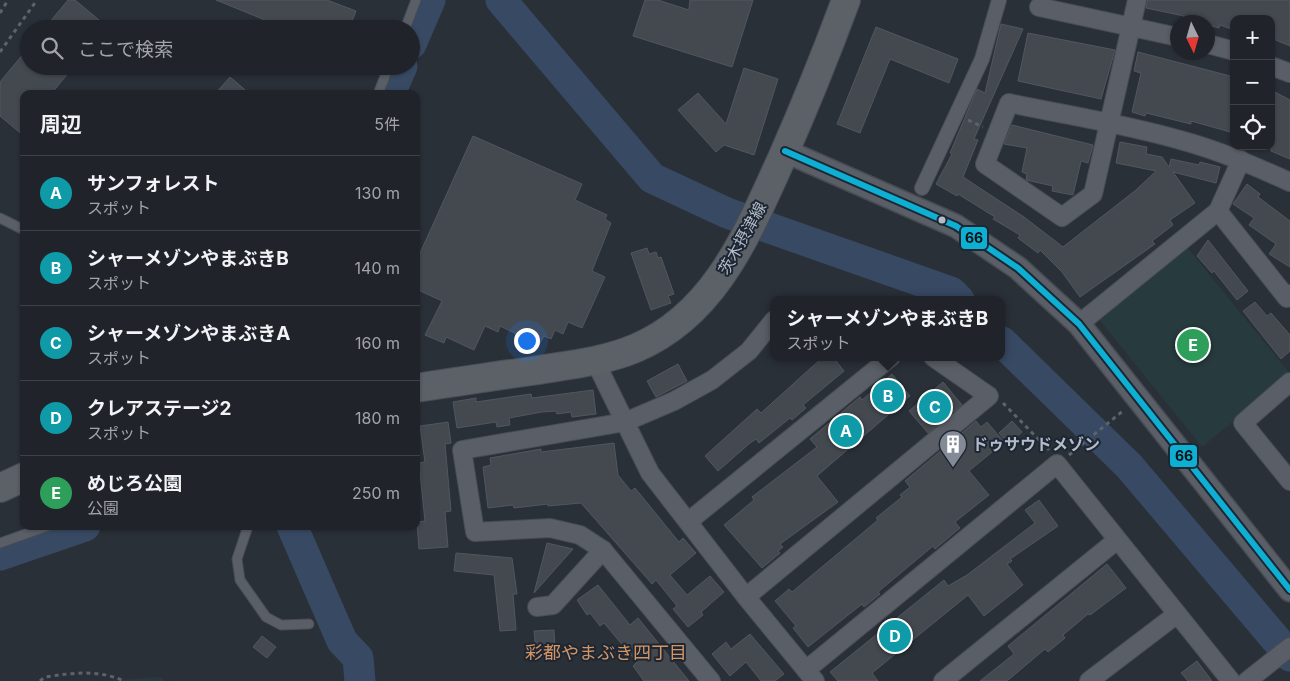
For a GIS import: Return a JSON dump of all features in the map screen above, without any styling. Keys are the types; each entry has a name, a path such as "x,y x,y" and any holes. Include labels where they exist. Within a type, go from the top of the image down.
{"main road":[{"name":"茨木摂津線","path":"420,387 595,362 636,348 668,331 690,314 712,290 736,255 785,151 828,49 846,0"},
{"path":"0,488 20,479"}],"street":[{"path":"922,188 982,59 999,0"},
{"path":"1136,0 1108,124 1093,194 1062,217 985,164 1009,103 1108,124 1180,140 1241,160 1290,182"},
{"path":"1039,7 1170,35"},
{"path":"1215,46 1230,50"},
{"path":"1275,67 1290,73"},
{"path":"785,151 956,226 1018,268 1079,324 1290,590"},
{"path":"1079,324 1218,211 1241,160"},
{"path":"1218,211 1287,298 1290,294"},
{"path":"712,681 604,550 580,535 550,528 475,532 462,450 625,422 674,402 712,380 749,351 770,325"},
{"path":"689,521 886,361"},
{"path":"746,597 989,396 939,361"},
{"path":"595,362 650,473 810,676 1057,464 1231,681"},
{"path":"1290,382 1243,423 1290,482"},
{"path":"942,681 1117,540"},
{"path":"537,607 553,605 604,550"},
{"path":"1089,681 1177,614"},
{"path":"1247,681 1290,647"}],"lane":[{"path":"408,20 416,0"},
{"path":"380,90 385,75"},
{"path":"0,218 20,228"},
{"path":"0,543 37,530"},
{"path":"247,530 237,559 240,580 266,617 281,625 309,624"}],"path":[{"path":"0,13 8,0"},
{"path":"23,20 37,0"},
{"path":"0,52 20,24"},
{"path":"957,115 997,133"},
{"path":"1002,401 1043,442"},
{"path":"1057,464 1125,410"},
{"path":"40,681 45,677 88,671 112,676 124,681"}],"green space":[{"path":"1186,246 1288,371 1282,381 1202,447 1098,318"},
{"path":"161,677 164,681 103,681"}],"building":[{"path":"68,0 75,0 99,20 51,20"},
{"path":"216,0 327,0 356,11 352,20 265,20"},
{"path":"645,0 658,0 689,10 690,0 753,0 732,67 633,36"},
{"path":"1147,0 1290,0 1290,46 1275,40 1275,15 1230,15 1230,29 1220,25 1219,28 1215,27 1215,15 1179,15 1146,8"},
{"path":"1001,24 1023,29 974,139 978,140 963,177 1024,217 1063,247 1136,190 1156,171 1116,163 1120,142 1147,147 1146,154 1162,157 1169,167 1171,159 1199,165 1200,162 1220,167 1216,183 1173,172 1195,203 1170,220 1173,225 1152,241 1155,244 1080,297 1062,272 1040,250 1038,253 1018,238 1020,235 993,219 995,217 958,194 957,196 936,184 952,154 950,153 977,89 985,93"},
{"path":"876,27 958,59 949,83 890,59 860,133 837,124"},
{"path":"1028,33 1115,50 1101,99 1018,81"},
{"path":"1138,52 1230,76 1230,132 1191,121 1191,124 1146,113 1145,116 1132,112 1141,73 1134,71"},
{"path":"20,58 20,75 67,75 54,90 20,90 20,133 0,116 0,82"},
{"path":"744,68 778,79 754,155 724,145 716,152 678,110 698,93 726,124"},
{"path":"230,77 245,90 219,90"},
{"path":"1275,92 1290,100 1290,159 1271,151 1275,150"},
{"path":"1012,125 1093,145 1088,163 1081,161 1073,195 1052,191 1053,186 1026,180 1027,174 1022,172 1027,148 1004,144"},
{"path":"473,136 582,184 575,200 607,215 605,219 611,223 592,271 605,277 582,328 568,322 563,334 555,330 551,339 544,336 539,345 500,326 498,332 485,326 474,350 446,337 444,343 425,335 442,301 420,291 420,253"},
{"path":"1247,184 1260,194 1258,197 1290,221 1290,267 1269,254 1276,244 1249,225 1254,218 1233,204"},
{"path":"1208,240 1248,291 1237,300 1214,271 1212,273 1197,256"},
{"path":"647,248 649,254 656,252 658,258 661,257 674,294 668,296 671,303 651,310 631,253"},
{"path":"1255,302 1267,316 1271,313 1290,335 1290,351 1281,359 1243,311"},
{"path":"819,361 836,361 844,371 803,405 806,408 792,420 790,418 759,443 756,439 750,443 718,471 705,456 757,409 761,413"},
{"path":"678,364 687,381 656,397 647,381"},
{"path":"892,374 910,396 817,476 838,502 780,544 783,547 778,551 780,553 762,568 724,525 754,500 752,497 817,447 810,439 860,397 862,400"},
{"path":"943,382 962,405 928,433 909,411"},
{"path":"593,390 596,414 572,417 571,412 557,414 556,411 542,412 509,418 510,425 497,427 496,422 457,428 453,402 476,398 476,402 531,394 532,398"},
{"path":"976,421 981,427 987,422 1004,442 969,471 989,495 955,522 960,528 935,549 933,546 878,592 880,594 864,607 862,604 808,647 793,628 796,626 775,601 789,589 792,592 878,520 876,518 902,497 900,495 910,487 905,481"},
{"path":"1012,421 1022,432 1008,444 999,433"},
{"path":"448,422 451,443 445,444 451,511 445,512 448,547 419,549 418,530 420,530 420,522 425,521 420,463 425,462 420,426"},
{"path":"614,443 618,475 631,491 635,488 679,542 683,538 696,553 670,575 687,595 710,576 724,592 701,612 703,615 688,627 673,609 677,606 656,580 652,584 581,503 514,508 513,505 488,508 483,467 491,465 490,458 541,449 541,452"},
{"path":"1039,500 1058,526 1010,559 1012,561 1007,564 1023,585 984,616 968,595 872,673 878,681 838,681 830,672 944,580 948,586 967,575 1035,523 1025,510"},
{"path":"547,543 573,549 534,593"},
{"path":"456,553 512,558 517,594 513,594 516,630 500,631 494,575 454,571"},
{"path":"1107,564 1126,588 1090,615 1088,614 1063,635 1065,638 1048,652 1045,649 1007,681 980,681 1014,654 1008,646"},
{"path":"598,585 630,625 638,618 689,681 644,681 633,666 637,662 604,623 600,626 590,613 587,615 577,600"},
{"path":"554,630 555,650 536,651 534,631"},
{"path":"750,634 784,674 775,681 761,681 746,662 730,676 712,654 726,642 731,649"},
{"path":"262,636 276,647 267,658 253,647"},
{"path":"1197,661 1212,681 1188,681 1181,673"}],"waterway":[{"path":"420,23 430,0"},
{"path":"501,0 652,178 727,213 951,292 955,296"},
{"path":"392,90 398,75"},
{"path":"1005,345 1129,466 1290,656"},
{"path":"0,555 73,530"},
{"path":"294,530 342,641 358,658 360,681"}],"transit line":[{"name":"66","path":"785,151 956,226 1018,268 1079,324 1290,590"}],"place":[{"name":"めじろ公園","path":"1193,345"},
{"name":"シャーメゾンやまぶきB","path":"888,396"},
{"name":"シャーメゾンやまぶきA","path":"935,407"},
{"name":"サンフォレスト","path":"846,431"},
{"name":"ドゥサウドメゾン","path":"953,468"},
{"name":"クレアステージ2","path":"895,636"}],"district":[{"name":"彩都やまぶき四丁目","path":"606,653"}]}
